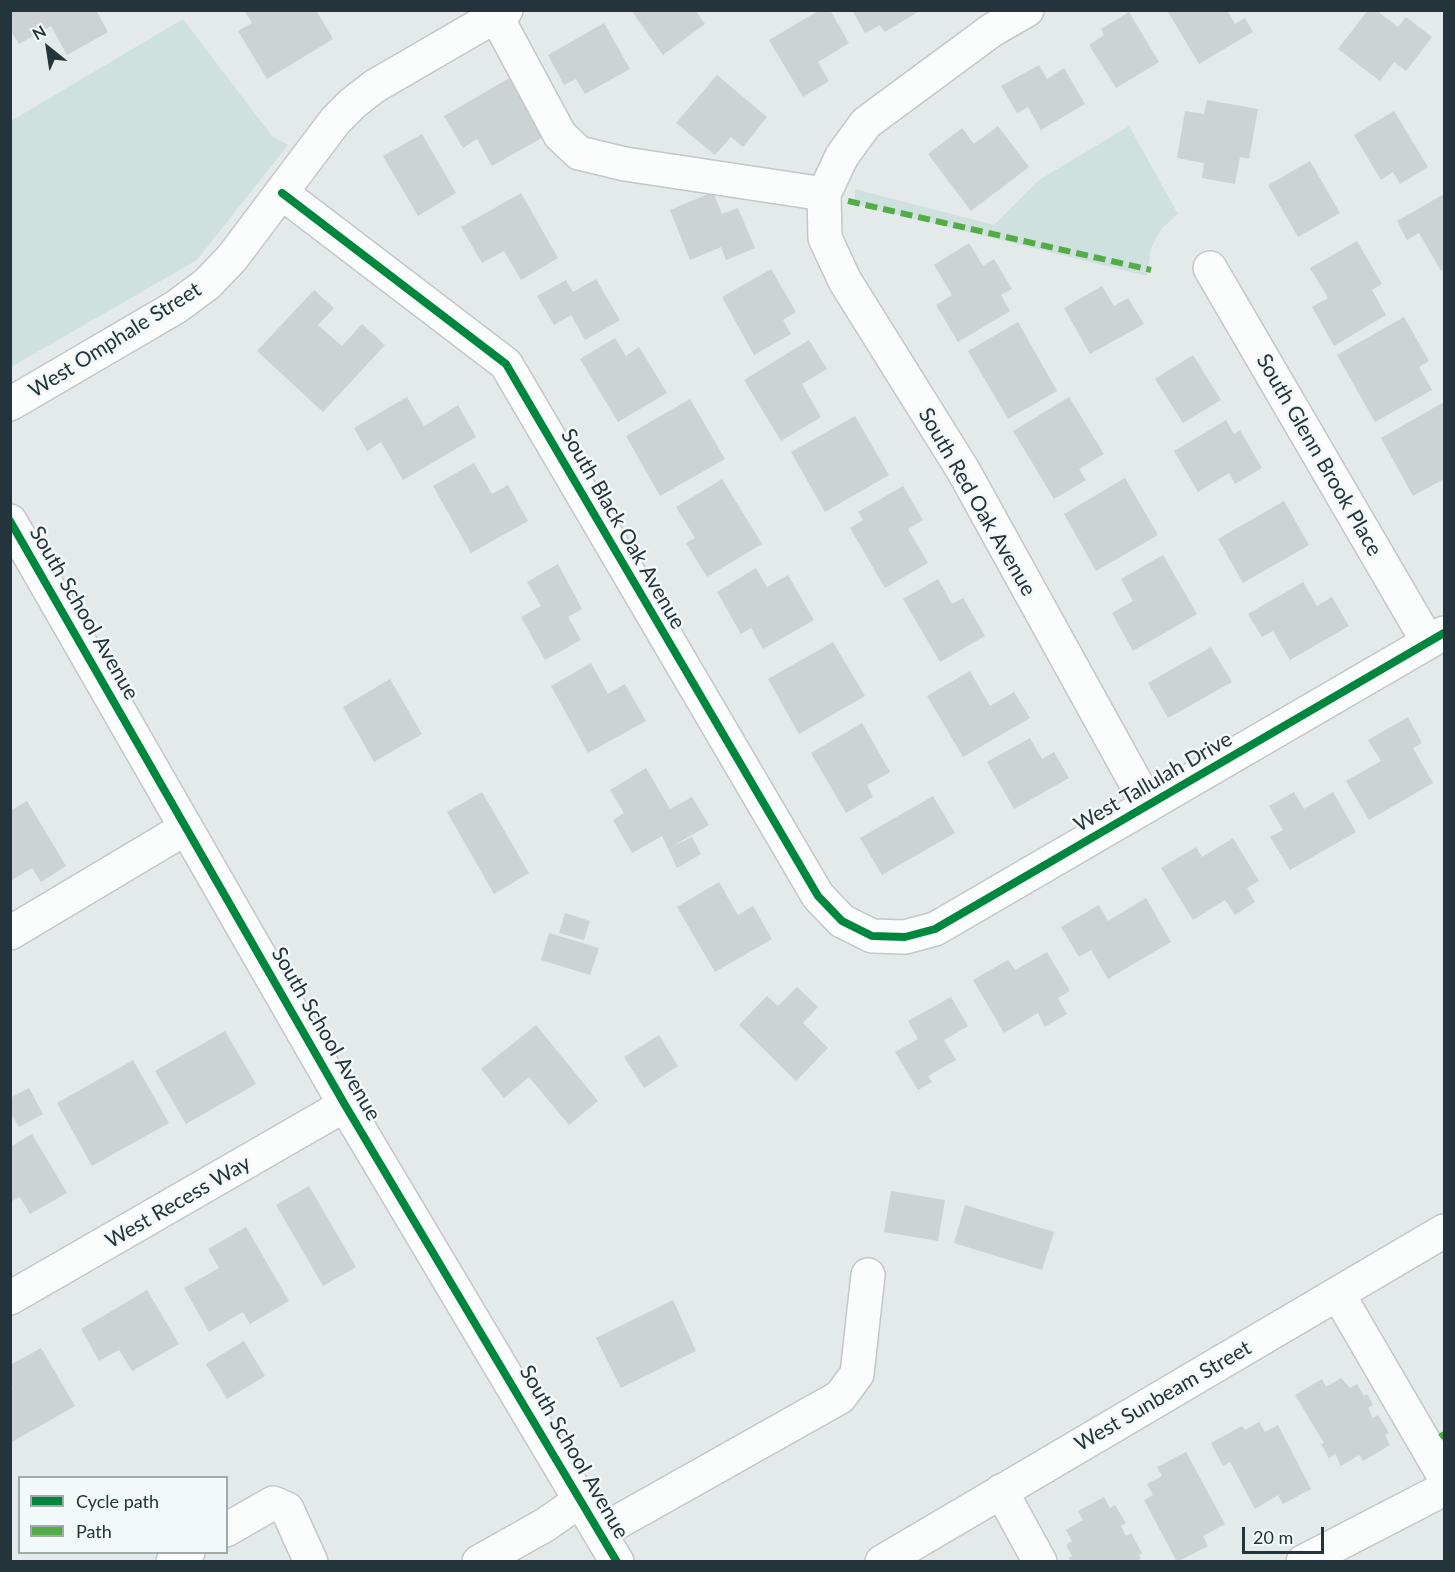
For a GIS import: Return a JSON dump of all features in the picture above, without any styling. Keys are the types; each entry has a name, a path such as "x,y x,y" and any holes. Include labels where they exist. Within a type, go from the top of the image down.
{"street":[{"path":"501,13 560,135 579,153 625,164 824,194 842,156 866,123 993,30 1027,10"},
{"name":"West Omphale Street","path":"10,404 176,307 207,284 232,258 335,121 353,103 375,87 501,13"},
{"name":"South Black Oak Avenue","path":"282,193 506,364 818,896 842,921 872,936"},
{"name":"South Red Oak Avenue","path":"824,194 825,238 845,281 963,470 1148,805"},
{"name":"South Glenn Brook Place","path":"1210,268 1436,637"},
{"name":"South School Avenue","path":"10,521 345,1105 582,1499 617,1562"},
{"name":"West Tallulah Drive","path":"872,936 905,937 935,929 1436,637"},
{"path":"10,933 186,828"},
{"name":"West Recess Way","path":"10,1298 345,1105"},
{"name":"West Sunbeam Street","path":"882,1562 1444,1231"},
{"path":"600,1532 840,1397 857,1374 868,1275"},
{"path":"1338,1294 1444,1476"},
{"path":"1303,1562 1444,1489"},
{"path":"1001,1491 1040,1562"},
{"path":"479,1562 545,1525 582,1499"},
{"path":"228,1529 273,1503 287,1509 311,1562"}],"shaded area":[{"path":"183,19 272,136 288,145 197,260 11,367 11,121"},
{"path":"1129,126 1178,214 1162,228 1151,248 1147,276 855,204 855,189 994,225 1039,180"}],"building":[{"path":"10,10 96,10 108,32 67,55 51,26 19,44 10,30"},
{"path":"244,10 316,10 333,39 267,79 238,31 252,23"},
{"path":"631,10 695,10 705,24 663,55"},
{"path":"820,10 830,10 849,43 818,62 829,81 803,97 769,40"},
{"path":"852,10 921,10 885,32 880,25 865,33"},
{"path":"1167,10 1227,10 1235,24 1245,18 1253,32 1199,64"},
{"path":"1368,10 1376,10 1398,27 1406,17 1432,37 1406,71 1394,62 1380,81 1338,49"},
{"path":"1129,12 1159,62 1116,88 1089,45 1104,35 1101,29"},
{"path":"604,23 630,69 585,94 576,79 564,85 548,55"},
{"path":"1039,65 1047,79 1064,68 1085,104 1041,130 1028,107 1017,113 1001,86"},
{"path":"717,75 767,117 743,147 731,137 715,155 676,123"},
{"path":"513,76 547,135 492,166 477,139 463,148 444,116"},
{"path":"1207,100 1258,109 1249,159 1240,157 1235,184 1202,178 1204,163 1177,158 1185,111 1204,114"},
{"path":"1394,111 1428,167 1400,184 1393,172 1381,180 1354,135"},
{"path":"998,126 1029,167 971,211 928,154 962,128 974,144"},
{"path":"422,134 456,193 418,216 383,156"},
{"path":"1310,161 1340,213 1298,237 1268,185"},
{"path":"713,192 722,214 738,208 755,248 726,260 721,247 690,260 670,210"},
{"path":"521,193 558,258 521,280 504,251 482,263 461,227"},
{"path":"1444,194 1444,270 1441,271 1419,233 1407,240 1397,221"},
{"path":"1357,241 1382,284 1372,290 1386,315 1334,346 1312,307 1328,298 1310,268"},
{"path":"969,243 983,266 994,259 1012,289 1001,295 1010,311 958,342 936,305 952,295 934,265"},
{"path":"771,269 796,312 783,320 791,334 754,355 722,297"},
{"path":"596,279 620,320 585,340 571,315 554,325 537,296 566,280 573,292"},
{"path":"1102,286 1114,306 1128,298 1144,324 1090,354 1064,308"},
{"path":"314,290 334,308 318,325 342,346 362,324 385,345 323,412 257,351"},
{"path":"1404,317 1429,361 1419,367 1432,390 1375,422 1337,355"},
{"path":"1018,322 1057,391 1008,419 968,351"},
{"path":"615,338 626,356 639,347 667,393 618,422 580,359"},
{"path":"809,340 827,369 802,384 821,417 781,441 744,380"},
{"path":"1193,355 1221,400 1183,423 1155,379"},
{"path":"407,397 424,426 458,405 476,437 403,480 381,442 367,451 354,428"},
{"path":"1069,397 1104,454 1079,469 1086,480 1054,499 1013,431"},
{"path":"690,399 725,459 660,496 626,436"},
{"path":"1444,402 1444,479 1413,496 1381,438"},
{"path":"855,416 889,475 825,512 791,452"},
{"path":"1226,420 1234,434 1240,430 1262,468 1235,484 1229,473 1198,492 1174,451"},
{"path":"474,463 492,494 508,485 528,521 471,553 433,486"},
{"path":"1125,478 1158,535 1096,571 1064,514"},
{"path":"722,479 762,544 707,577 686,543 695,538 676,507"},
{"path":"903,486 923,520 908,529 928,563 885,588 850,528 863,520 858,512"},
{"path":"1284,501 1309,545 1243,583 1218,539"},
{"path":"1163,555 1197,614 1133,651 1112,613 1133,601 1121,579"},
{"path":"558,564 582,609 568,617 581,640 545,660 521,617 541,606 527,582"},
{"path":"756,568 767,587 788,575 814,620 763,649 751,628 741,634 717,592"},
{"path":"938,579 952,604 963,598 985,636 940,662 903,599"},
{"path":"1303,582 1317,606 1332,597 1349,626 1290,660 1273,631 1262,637 1248,614"},
{"path":"833,642 865,696 799,734 768,679"},
{"path":"1211,647 1232,682 1168,718 1148,683"},
{"path":"591,663 608,694 625,684 646,721 588,753 551,686"},
{"path":"970,671 990,706 1014,692 1030,718 963,757 927,696"},
{"path":"390,679 422,734 374,762 343,707"},
{"path":"1408,717 1422,743 1413,748 1433,783 1369,820 1346,781 1381,761 1368,740"},
{"path":"862,723 890,772 867,785 873,797 846,813 811,753"},
{"path":"1030,738 1042,759 1054,752 1069,778 1014,809 987,762"},
{"path":"646,768 670,809 692,797 709,825 671,847 692,837 701,854 677,868 662,836 632,853 613,820 624,813 610,790"},
{"path":"482,792 529,873 494,894 447,812"},
{"path":"1294,792 1304,809 1333,792 1356,832 1290,870 1270,837 1283,830 1269,806"},
{"path":"933,796 955,833 882,875 860,838"},
{"path":"27,801 66,866 41,882 32,868 10,881 10,811"},
{"path":"1233,838 1259,881 1247,888 1255,902 1235,915 1225,900 1193,920 1161,868 1196,847 1202,857"},
{"path":"719,882 738,915 753,906 772,939 715,972 677,907"},
{"path":"1146,898 1171,942 1108,979 1091,950 1079,957 1061,927 1099,905 1108,921"},
{"path":"565,913 590,921 584,940 559,933"},
{"path":"549,933 599,948 590,975 541,960"},
{"path":"1047,952 1070,991 1058,998 1067,1014 1045,1027 1038,1013 1004,1033 973,980 1008,960 1015,970"},
{"path":"797,987 818,1007 803,1023 828,1048 796,1081 739,1025 767,996 778,1006"},
{"path":"951,997 968,1026 944,1040 956,1060 928,1076 932,1082 918,1090 895,1052 918,1039 908,1021"},
{"path":"536,1025 598,1101 569,1125 529,1077 504,1098 481,1069"},
{"path":"225,1031 256,1084 186,1124 155,1071"},
{"path":"659,1035 678,1066 644,1088 624,1057"},
{"path":"133,1060 169,1123 92,1166 57,1103"},
{"path":"29,1088 43,1114 19,1127 10,1111 10,1098"},
{"path":"32,1134 67,1193 30,1214 20,1197 10,1202 10,1147"},
{"path":"309,1186 356,1267 323,1286 276,1205"},
{"path":"891,1191 945,1200 938,1241 884,1232"},
{"path":"965,1205 1054,1232 1042,1270 954,1243"},
{"path":"246,1227 289,1301 250,1324 243,1312 209,1332 184,1288 219,1268 208,1249"},
{"path":"147,1290 179,1344 132,1371 119,1350 99,1361 81,1329"},
{"path":"673,1300 696,1351 621,1388 596,1338"},
{"path":"244,1341 265,1376 227,1399 206,1364"},
{"path":"41,1348 75,1406 10,1443 10,1390 13,1389 10,1384 10,1365"},
{"path":"1341,1378 1350,1388 1357,1384 1364,1396 1367,1394 1373,1405 1368,1408 1373,1418 1378,1415 1389,1433 1385,1435 1390,1445 1363,1461 1359,1455 1341,1466 1335,1454 1329,1458 1321,1444 1324,1443 1295,1395 1322,1379 1326,1387"},
{"path":"1259,1422 1265,1432 1278,1425 1311,1489 1283,1504 1278,1495 1255,1509 1230,1462 1223,1466 1211,1443 1242,1426 1245,1430"},
{"path":"1186,1452 1225,1524 1203,1536 1208,1546 1177,1562 1144,1500 1153,1495 1147,1484 1162,1476 1157,1467"},
{"path":"1104,1497 1110,1508 1115,1505 1126,1523 1121,1526 1126,1536 1131,1533 1142,1553 1139,1555 1141,1558 1136,1562 1071,1562 1069,1558 1072,1556 1066,1545 1072,1541 1066,1530 1083,1520 1078,1511"}],"marked path":[{"path":"848,201 1151,270"},
{"path":"1440,1437 1444,1434"}],"cycle path":[{"path":"282,193 506,364 818,896 842,921 872,936 905,937 935,929 1444,633"},
{"path":"10,521 345,1105 617,1562"}]}
